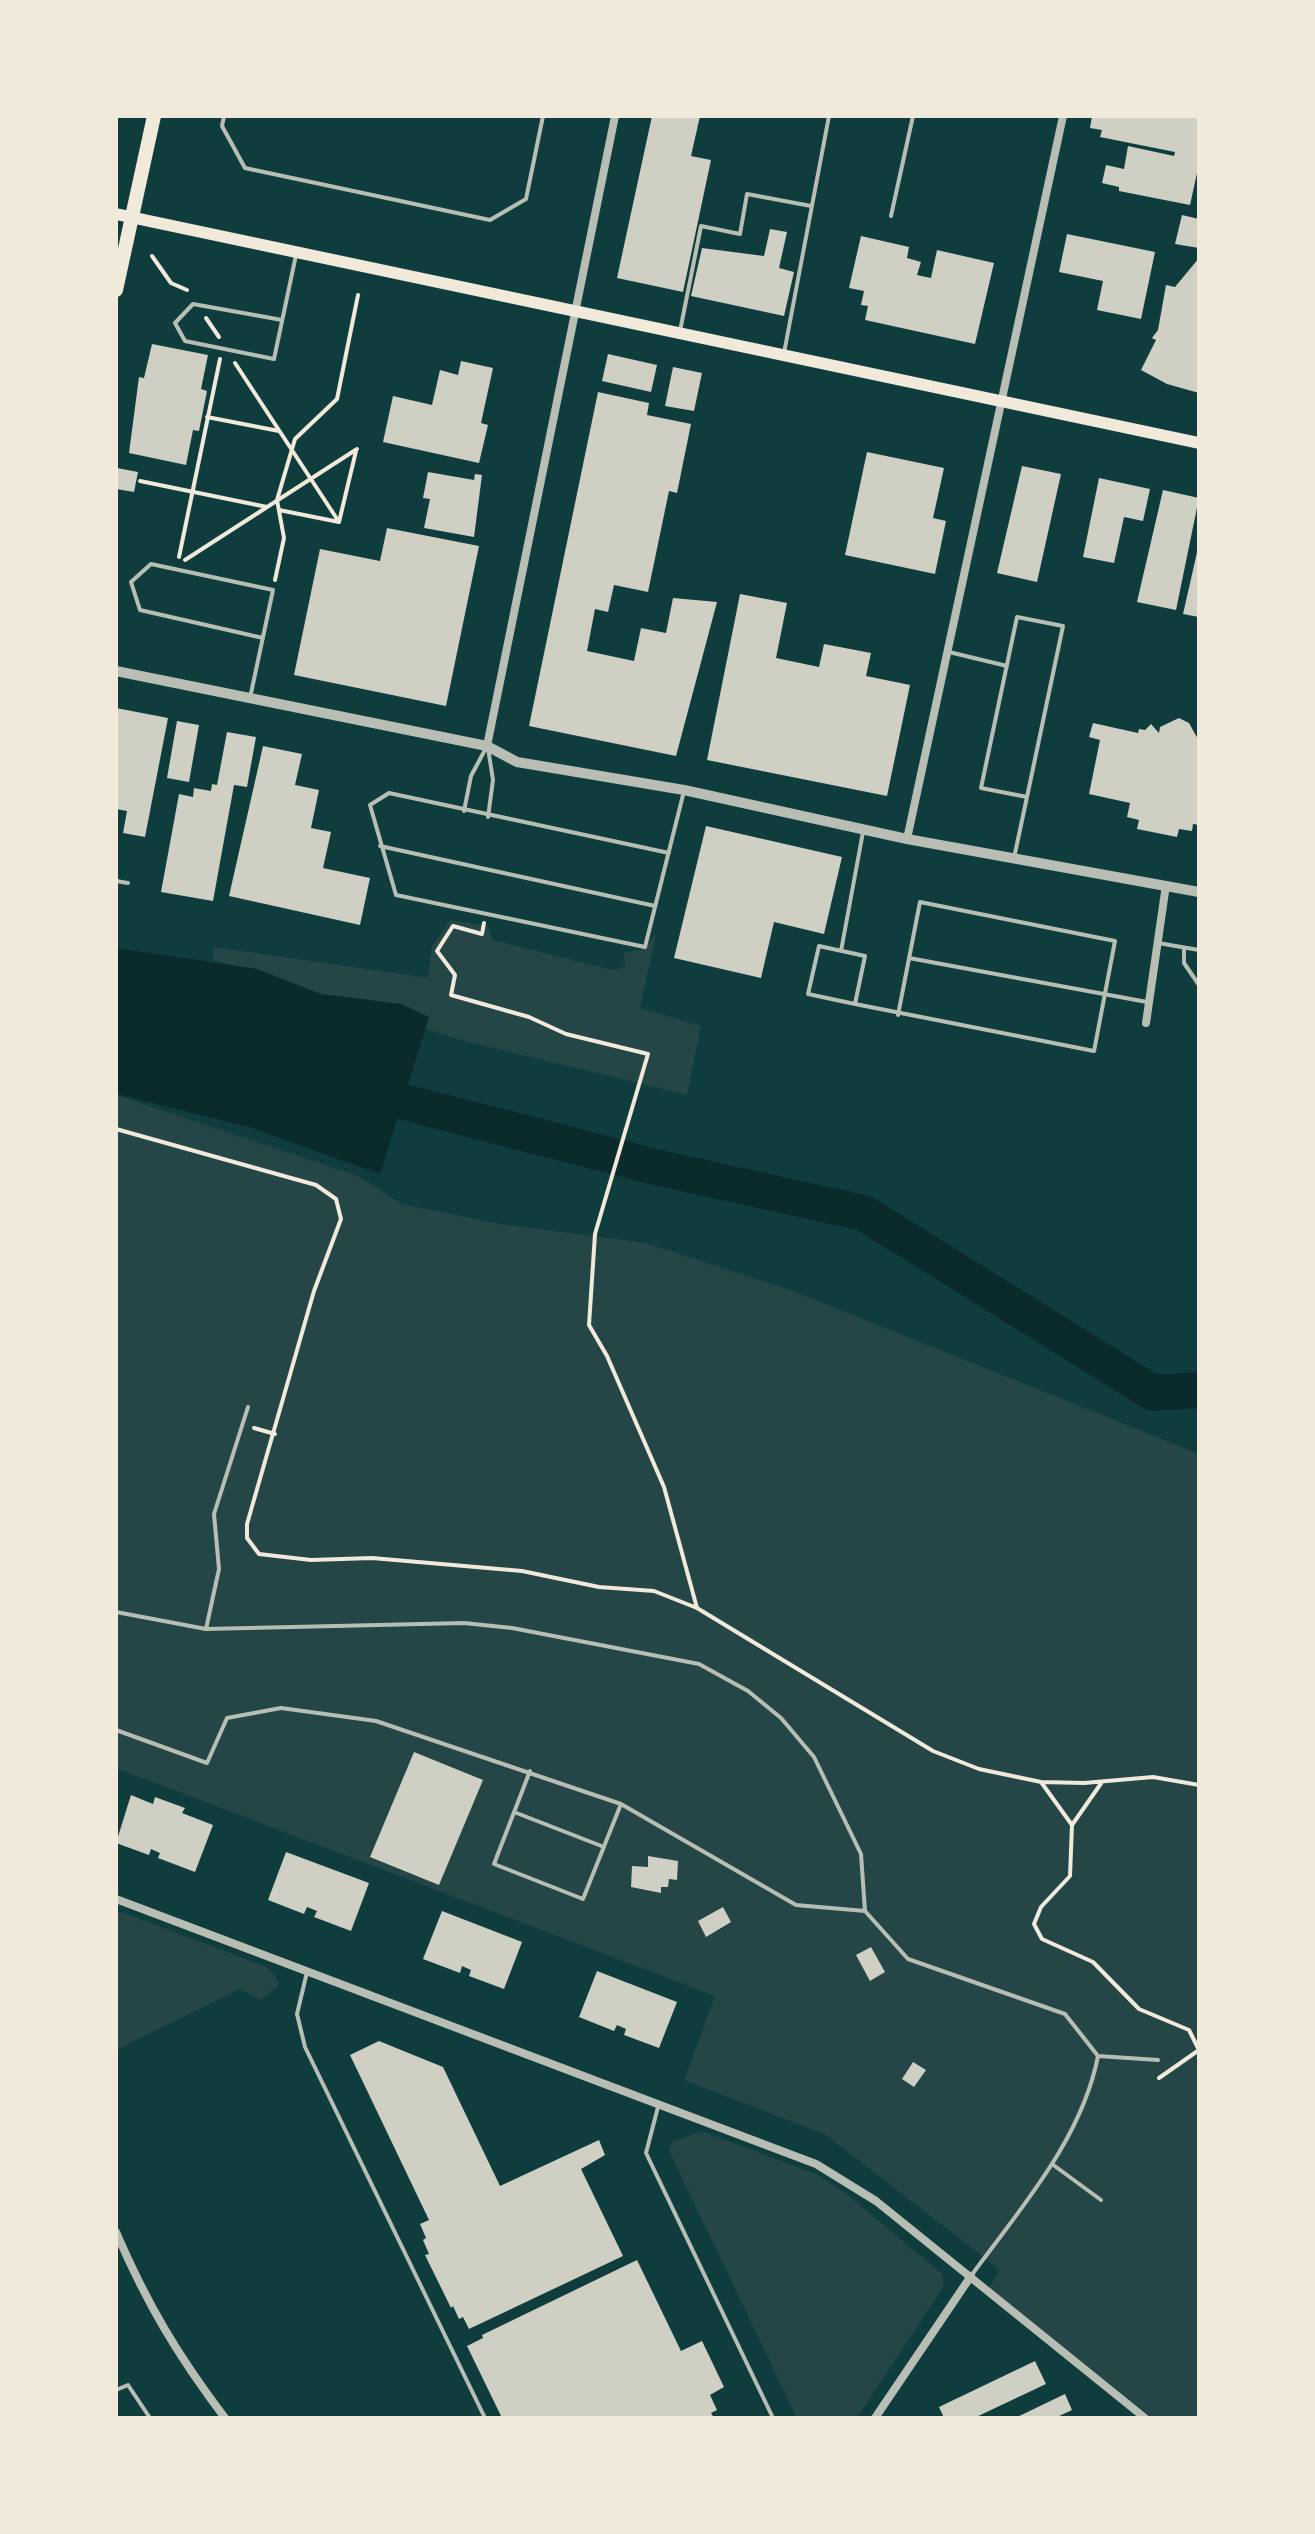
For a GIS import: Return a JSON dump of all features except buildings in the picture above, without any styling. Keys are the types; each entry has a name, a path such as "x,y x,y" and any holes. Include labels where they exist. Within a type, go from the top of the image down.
{"main road":[{"path":"116,290 154,116"},
{"path":"116,214 1199,443"}],"street":[{"path":"487,746 615,116"},
{"path":"907,839 1063,116"},
{"path":"116,671 487,746 517,762 684,790 907,839 1199,892"},
{"path":"1146,1023 1166,885"},
{"path":"116,1899 659,2104 836,2175 876,2201 1145,2418"},
{"path":"116,2232 150,2307 177,2355 225,2418"},
{"path":"875,2418 971,2276"}],"lane":[{"path":"224,116 222,126 245,168 490,220 526,199 543,116"},
{"path":"783,355 829,116"},
{"path":"891,216 913,116"},
{"path":"679,334 701,226 740,234 747,194 811,206"},
{"path":"282,320 193,304 175,323 185,341 274,359 297,252"},
{"path":"250,698 263,638 273,590 151,564 131,582 140,610 263,638"},
{"path":"1014,858 1027,797 1063,626 1017,617 981,788 1027,797"},
{"path":"949,652 1007,666"},
{"path":"464,812 471,776 487,746"},
{"path":"487,746 493,780 488,817"},
{"path":"669,853 464,812 389,793 370,805 396,895 645,947 669,853 684,790"},
{"path":"841,951 864,830"},
{"path":"380,846 655,906"},
{"path":"116,881 128,883"},
{"path":"855,1004 865,956 819,946 808,994 898,1015 1094,1051 1115,941 920,902 898,1015"},
{"path":"1157,942 1199,950"},
{"path":"1184,948 1184,963 1199,985"},
{"path":"909,958 1149,1002"},
{"path":"206,1629 219,1569 214,1514 248,1407"},
{"path":"116,1612 206,1629 464,1623 512,1628 699,1664 748,1691 781,1718 814,1757 836,1795 861,1854 865,1911 908,1959 1065,2014 1098,2056 1158,2060"},
{"path":"116,1730 207,1763 227,1718 281,1708 376,1721 621,1804 796,1905 865,1911"},
{"path":"530,1771 494,1864 583,1899 621,1804"},
{"path":"514,1812 604,1847"},
{"path":"308,1971 297,2014 305,2047 485,2418"},
{"path":"971,2276 1052,2164 1092,2085 1098,2056"},
{"path":"659,2104 646,2153 773,2418"},
{"path":"1052,2164 1101,2200"},
{"path":"116,2390 128,2385 150,2418"}],"path":[{"path":"152,256 171,283 187,290"},
{"path":"273,590 284,538 277,500 295,439 337,399 358,295"},
{"path":"202,313 220,339"},
{"path":"339,522 310,479 233,360 220,359 178,557 183,561 277,500 310,479 357,449 339,522"},
{"path":"207,417 279,431"},
{"path":"140,481 267,507"},
{"path":"279,510 339,522"},
{"path":"487,914 482,934 453,926 437,951 455,975 451,995 529,1017 566,1034 648,1054 595,1234 589,1325 607,1356 664,1487 697,1608"},
{"path":"116,1129 316,1185 336,1199 341,1219 314,1291 246,1531 250,1544 259,1554 311,1560 372,1558 522,1571 599,1587 654,1591 697,1608 933,1751 979,1769 1041,1782 1102,1782 1153,1777 1199,1785"},
{"path":"243,1425 275,1434"},
{"path":"1041,1782 1072,1825"},
{"path":"1102,1782 1072,1825 1070,1876 1041,1907 1034,1924 1042,1939 1093,1962 1139,2009 1189,2030 1199,2050 1159,2078"}],"shaded area":[{"path":"450,920 488,926 492,940 613,970 625,966 624,953 642,949 656,934 640,1008 701,1026 687,1095 461,1040 212,959 214,947 428,978 432,946"},
{"path":"116,948 257,969 321,994 401,1004 429,1017 380,1174 252,1128 116,1094"},
{"path":"116,1095 358,1176 402,1204 500,1224 646,1243 796,1292 1199,1454 1199,2418 1153,2418 988,2289 1000,2270 826,2135 684,2080 715,1996 116,1768"},
{"path":"122,1912 264,1966 275,1975 279,1986 260,2000 240,1989 116,2050 116,1913"},
{"path":"702,2131 816,2174 847,2194 942,2274 944,2286 857,2418 797,2418 669,2151 672,2142"}],"waterway":[{"path":"358,1090 659,1168 864,1213 1153,1393 1199,1390"}]}
